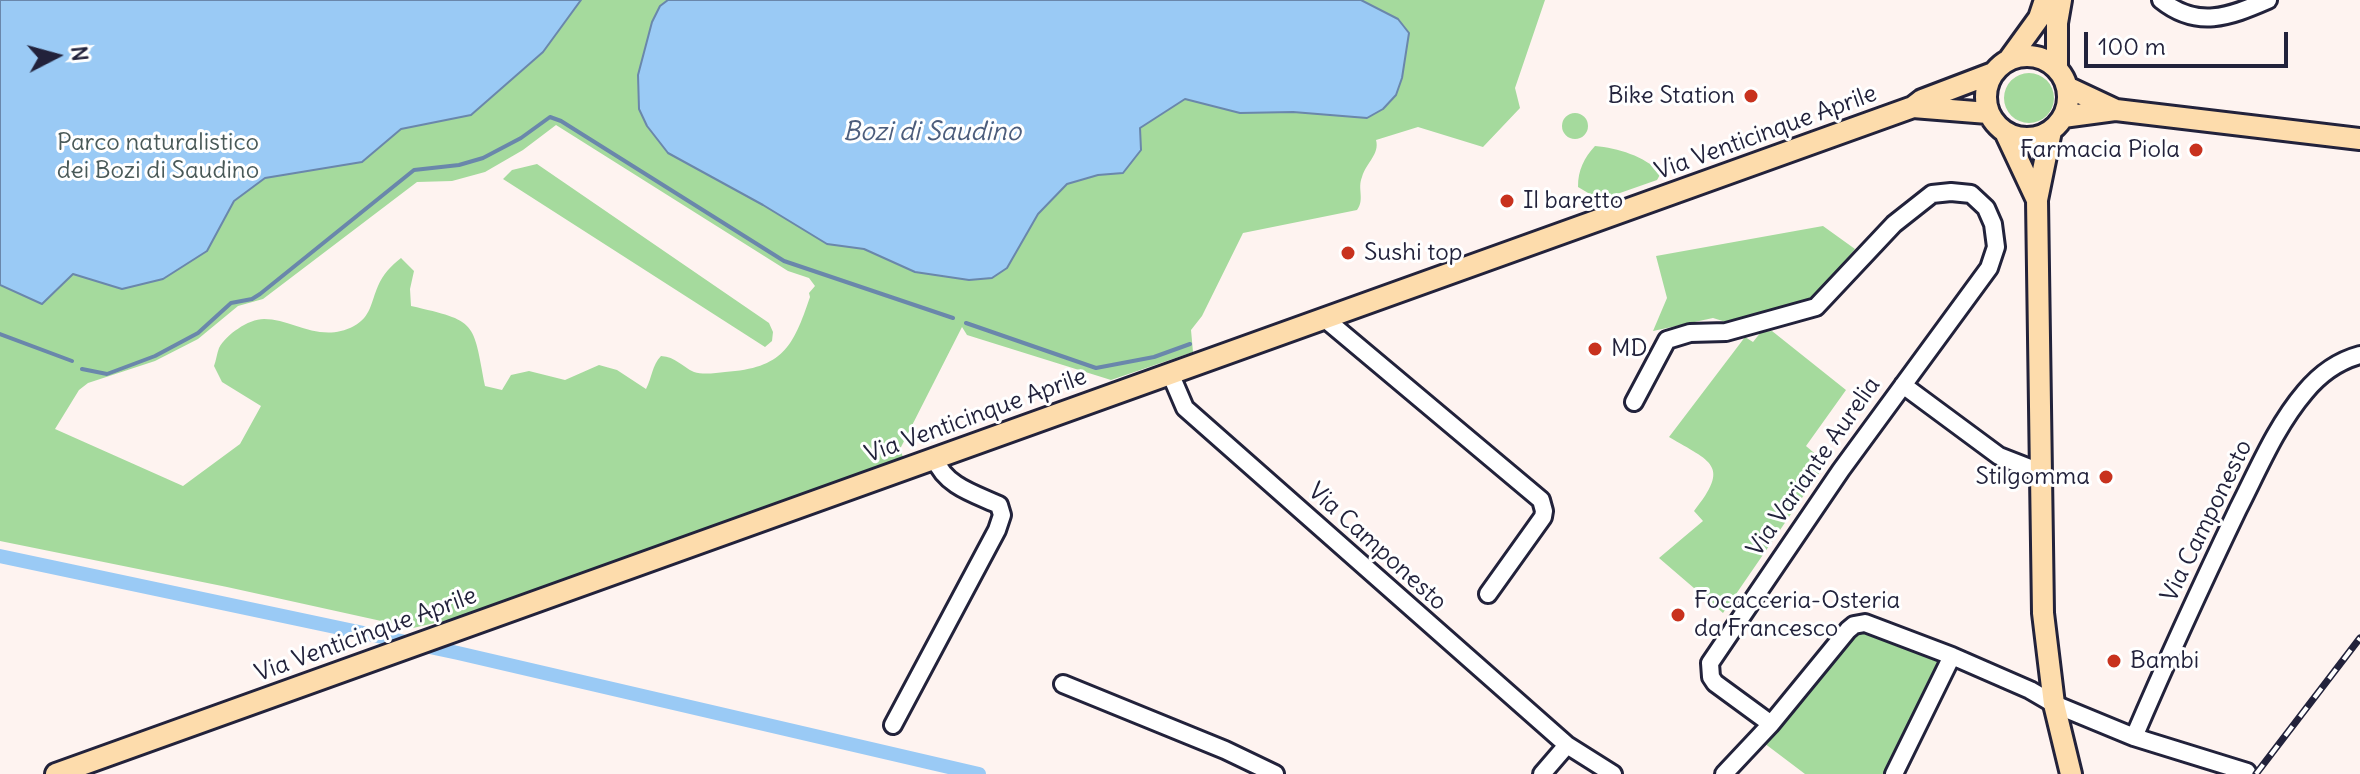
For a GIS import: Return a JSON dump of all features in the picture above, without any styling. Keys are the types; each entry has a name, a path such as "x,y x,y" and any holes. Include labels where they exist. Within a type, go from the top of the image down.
{"main road":[{"path":"2037,200 2006,134 1988,113 1985,100 1993,73 2010,58 2039,18 2045,0"},
{"path":"2061,0 2057,23 2062,78 2068,97 2057,124 2037,200 2040,472 2043,613 2054,704 2071,774"},
{"path":"2010,58 2035,56 2062,78 2116,110"},
{"name":"Via Venticinque Aprile","path":"56,774 1913,107 1922,100 1993,73"},
{"name":"Via Venticinque Aprile","path":"1913,107 1988,113"},
{"path":"2006,134 2029,139 2057,124 2116,110 2360,139"}],"street":[{"path":"2161,0 2177,13 2194,18 2219,17 2268,0"},
{"name":"Via Variante Aurelia","path":"1634,402 1667,340 1690,333 1726,332 1816,307 1894,224 1932,194 1971,194 1986,208 1993,224 1996,247 1989,268 1841,470 1710,663 1715,683 1771,724"},
{"path":"1324,318 1541,500 1543,517 1488,594"},
{"name":"Via Camponesto","path":"2134,737 2183,622 2268,449 2303,393 2317,378 2334,366 2360,355"},
{"name":"Via Camponesto","path":"1170,373 1185,408 1567,745 1613,774"},
{"name":"Via Variante Aurelia","path":"1903,385 1999,456 2040,472"},
{"path":"893,725 997,530 1002,515 999,505 956,485 939,470 935,459"},
{"path":"1724,774 1771,724 1854,625 1865,623 1952,656 2134,737 2247,772"},
{"path":"1894,774 1952,656"},
{"path":"1063,684 1275,774"},
{"path":"1542,774 1567,745"}],"green space":[{"name":"Parco naturalistico dei Bozi di Saudino","path":"0,0 1545,0 1515,88 1520,108 1483,147 1418,127 1376,140 1376,150 1361,181 1357,210 1243,233 1202,316 1191,330 1193,352 1111,380 967,335 962,327 900,449 903,457 461,617 413,628 0,541","holes":["556,125 788,271 809,278 815,286 809,293 804,314 791,342 773,360 760,366 701,373 661,356 646,389 617,370 599,365 565,380 529,371 511,375 502,390 485,386 478,348 468,327 449,316 411,306 410,289 414,271 401,258 385,274 367,314 354,326 342,331 318,332 264,319 245,325 227,338 219,348 214,366 222,382 261,406 240,444 183,486 55,429 79,390 88,383 155,361 198,339 238,306 263,299 417,182 452,181 485,172 523,150"]},
{"path":"2029,73 2047,80 2054,98 2047,116 2029,123 2011,116 2004,98 2011,80"},
{"path":"1575,113 1584,117 1588,126 1584,135 1575,139 1566,135 1562,126 1566,117"},
{"path":"1595,146 1630,154 1661,173 1657,180 1600,200 1578,187 1582,165"},
{"path":"537,164 769,323 773,332 772,341 765,347 503,179 512,170"},
{"path":"1823,226 1855,249 1815,297 1726,322 1713,318 1653,331 1667,298 1656,256"},
{"path":"1772,331 1846,390 1806,446 1826,463 1723,613 1659,558 1703,521 1694,511 1712,484 1713,474 1705,459 1669,437 1745,337 1753,342 1761,332"},
{"path":"1862,631 1934,656 1939,664 1888,774 1805,774 1764,743 1855,633"}],"water":[{"path":"0,0 581,0 543,52 471,115 401,129 362,162 265,178 234,201 207,251 163,279 122,289 73,274 42,304 0,285"},
{"name":"Bozi di Saudino","path":"668,0 1361,0 1398,19 1409,33 1396,95 1383,109 1367,118 1293,112 1240,113 1185,99 1140,128 1141,150 1123,173 1098,175 1067,184 1038,214 1007,268 992,278 969,280 915,272 864,249 827,244 668,153 647,126 639,109 638,75 652,22 660,6"}],"waterway":[{"path":"82,369 107,374 155,356 198,333 231,303 252,299 260,294 414,170 459,165 483,158 521,138 550,117 784,261 953,318"},
{"path":"966,323 1096,368 1154,357 1190,344"},
{"path":"0,334 72,361"},
{"path":"0,556 458,653 979,774"}],"railway":[{"path":"2256,774 2360,638"}],"place":[{"name":"Bike Station","path":"1751,96"},
{"name":"Farmacia Piola","path":"2196,150"},
{"name":"Il baretto","path":"1507,201"},
{"name":"Sushi top","path":"1348,253"},
{"name":"MD","path":"1595,349"},
{"name":"Stilgomma","path":"2106,477"},
{"name":"Focacceria-Osteria da Francesco","path":"1678,615"},
{"name":"Bambi","path":"2114,661"}]}
